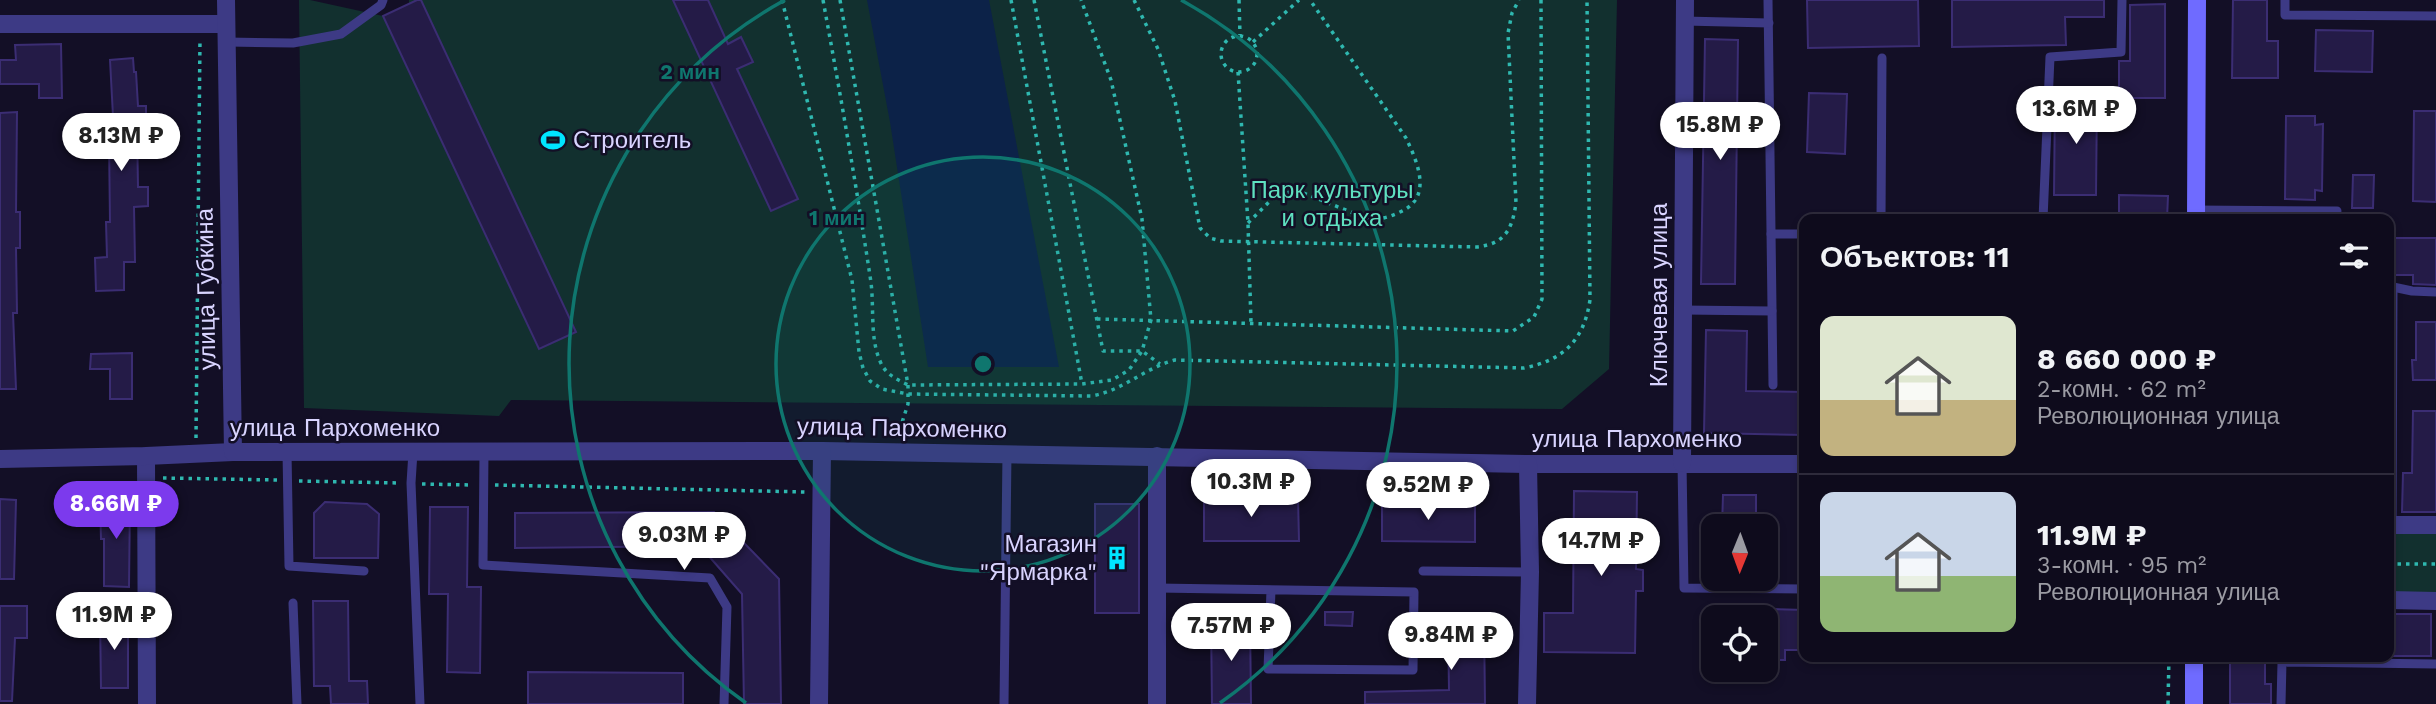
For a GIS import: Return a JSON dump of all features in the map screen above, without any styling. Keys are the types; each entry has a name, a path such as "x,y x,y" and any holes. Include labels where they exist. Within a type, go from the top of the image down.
{"main road":[{"path":"2196,214 2197,0"},
{"path":"2194,662 2194,704"}],"street":[{"name":"улица Губкина","path":"226,0 233,452"},
{"name":"Ключевая улица","path":"1682,463 1685,0"},
{"path":"0,24 200,24 227,33"},
{"path":"819,704 822,451"},
{"name":"улица Пархоменко","path":"0,459 233,452 822,451 1528,464 1799,464"},
{"path":"146,456 147,704"},
{"path":"1157,456 1157,704"},
{"path":"1527,704 1530,572 1528,464"},
{"path":"2394,525 2436,525"},
{"path":"2394,600 2436,601"}],"lane":[{"path":"227,33 293,43 341,34 381,5 383,0"},
{"path":"1768,0 1773,386"},
{"path":"2043,214 2050,57 2121,52 2122,0"},
{"path":"2285,0 2285,15 2436,16"},
{"path":"1684,21 1769,23"},
{"path":"1881,214 1882,58"},
{"path":"2196,214 2337,211"},
{"path":"1772,234 1799,234"},
{"path":"2394,288 2436,292"},
{"path":"1683,310 1772,311"},
{"path":"287,452 289,566 364,570"},
{"path":"413,452 411,483 420,704"},
{"path":"484,452 483,565 710,578 727,607 724,704"},
{"path":"1004,704 1007,453"},
{"path":"1682,463 1684,588 1799,589"},
{"path":"1423,571 1530,572"},
{"path":"1157,588 1415,592 1413,670 1268,669 1271,590"},
{"path":"293,603 297,704"},
{"path":"2281,704 2282,662 2436,664"}],"path":[{"path":"782,0 852,280 859,352 870,381 882,389 908,394 1091,396 1108,393 1160,364 1175,360 1524,368 1541,365 1572,344 1588,318 1590,300 1587,0"},
{"path":"823,0 871,281 879,361 893,378 908,385 1082,384 1112,380 1129,370 1142,351 1151,320 1142,219 1111,80 1082,0"},
{"path":"839,0 908,385 908,404 892,452"},
{"path":"1012,0 1082,384"},
{"path":"1034,0 1103,351 1142,351 1160,364"},
{"path":"1134,0 1158,49 1175,101 1200,228 1210,238 1249,242 1476,247 1500,241 1514,219 1516,203 1508,33 1512,13 1519,0"},
{"path":"1239,0 1240,36"},
{"path":"1253,42 1299,0"},
{"path":"1248,223 1274,197 1296,190 1368,219 1379,220 1410,208 1417,199 1420,180 1418,162 1406,138 1310,0"},
{"path":"1097,319 1513,331 1534,317 1542,299 1541,0"},
{"path":"196,454 200,24"},
{"path":"1240,36 1253,42 1256,62 1251,68 1238,72 1225,66 1221,53 1227,40 1240,36"},
{"path":"1238,72 1249,242 1251,323"},
{"path":"2394,564 2436,564"},
{"path":"2168,704 2169,662"}],"green space":[{"name":"Парк культуры и отдыха","path":"299,0 383,16 409,4 409,0 1617,0 1609,369 1562,409 511,400 499,416 304,408"},
{"path":"2436,531 2436,595 2394,594 2394,532"}],"water":[{"path":"867,0 989,0 1059,367 928,367 890,122"}],"building":[{"path":"421,0 576,332 539,349 383,16"},
{"path":"673,0 708,0 728,44 741,37 753,62 737,69 798,199 771,211"},
{"path":"1807,0 1918,0 1919,46 1808,48"},
{"path":"1952,0 2104,0 2104,17 2065,17 2066,45 1952,47"},
{"path":"2233,0 2267,0 2267,41 2278,41 2278,78 2232,78"},
{"path":"2165,4 2165,98 2119,98 2119,61 2130,61 2130,5"},
{"path":"2316,30 2373,31 2372,72 2315,71"},
{"path":"1705,39 1738,40 1735,284 1701,284"},
{"path":"61,44 62,98 39,98 39,84 0,84 0,60 16,60 15,45"},
{"path":"133,58 138,106 146,106 146,128 137,128 138,187 148,187 148,206 134,207 135,262 124,262 124,290 96,291 95,258 107,257 106,222 110,222 109,141 88,141 87,117 113,116 110,60"},
{"path":"1809,93 1847,94 1845,154 1807,152"},
{"path":"2055,97 2097,97 2096,195 2054,195"},
{"path":"2414,111 2436,111 2436,202 2413,201"},
{"path":"17,112 16,212 20,212 20,248 16,248 17,313 13,313 16,389 0,389 0,113"},
{"path":"2286,116 2315,116 2315,125 2323,124 2322,191 2315,190 2315,200 2285,199"},
{"path":"2353,175 2374,175 2373,208 2352,208"},
{"path":"2119,195 2168,196 2167,214 2119,214"},
{"path":"2394,238 2436,238 2436,285 2413,284 2413,275 2394,275"},
{"path":"2416,322 2436,322 2436,380 2413,380"},
{"path":"1706,330 1747,331 1746,391 1799,392 1799,435 1704,433"},
{"path":"132,353 132,399 110,399 110,369 90,369 91,354"},
{"path":"2413,411 2436,411 2436,512 2402,512 2403,473 2412,473"},
{"path":"1574,491 1637,492 1636,569 1643,570 1643,591 1636,591 1635,653 1544,652 1544,613 1573,613"},
{"path":"1723,495 1756,495 1756,514 1722,514"},
{"path":"1298,497 1299,541 1204,541 1204,498"},
{"path":"0,499 16,500 14,579 0,579"},
{"path":"130,499 129,587 104,586 104,539 101,539 100,500"},
{"path":"1382,501 1475,502 1475,542 1382,541"},
{"path":"325,502 367,504 379,514 378,558 314,558 314,513"},
{"name":"Магазин \"Ярмарка\"","path":"1095,504 1139,504 1139,613 1095,613"},
{"path":"430,507 468,507 467,587 481,587 480,673 447,672 448,594 429,594"},
{"path":"714,512 779,579 781,704 744,704 742,594 700,546 515,548 515,513"},
{"path":"313,601 348,601 349,681 367,681 368,704 331,704 330,686 314,686"},
{"path":"0,606 27,606 27,638 15,638 12,701 0,701"},
{"path":"1778,609 1799,610 1799,650 1785,650 1785,660 1778,660"},
{"path":"1325,612 1353,612 1352,626 1325,625"},
{"path":"2394,614 2431,614 2431,656 2394,656"},
{"path":"100,616 128,616 128,688 101,688"},
{"path":"1211,621 1250,621 1251,704 1212,704"},
{"path":"1484,621 1485,704 1365,704 1365,692 1449,690 1448,622"},
{"path":"2230,662 2265,662 2265,684 2271,684 2271,704 2230,704"},
{"path":"528,672 683,673 683,704 528,704"}],"place":[{"name":"Строитель","path":"553,140"},
{"name":"Магазин \"Ярмарка\"","path":"1117,558"}]}
